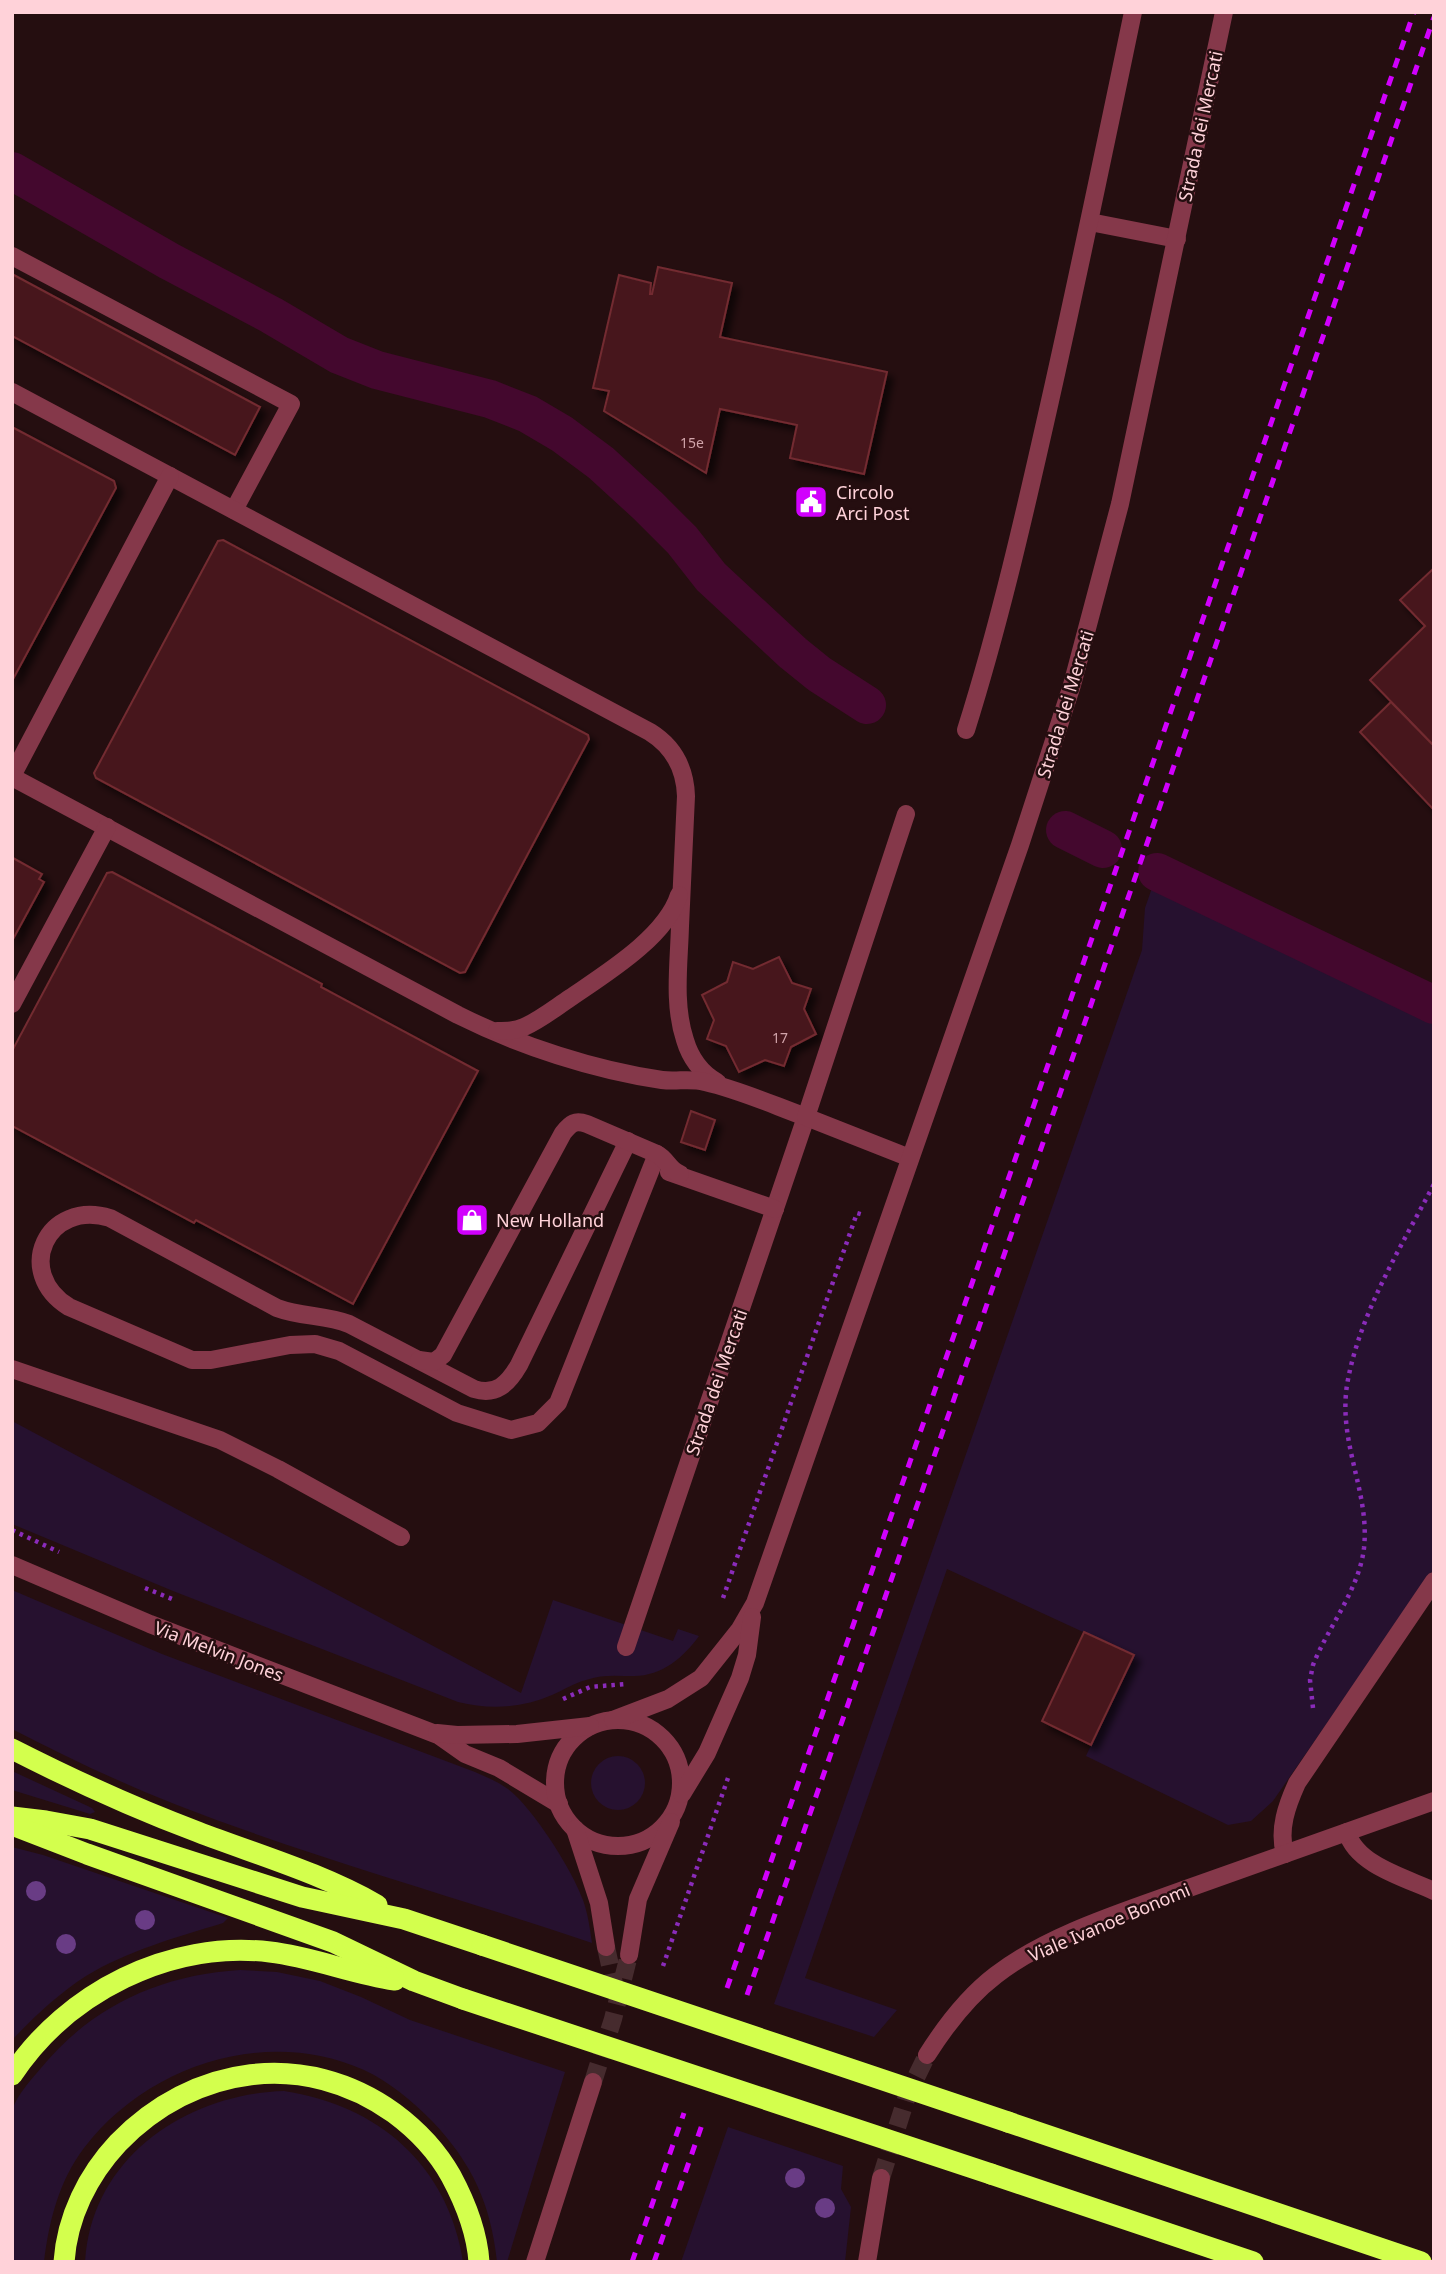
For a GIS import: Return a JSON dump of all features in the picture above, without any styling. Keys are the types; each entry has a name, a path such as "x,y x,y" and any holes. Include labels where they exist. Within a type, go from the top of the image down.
{"highway":[{"path":"12,1749 108,1796 309,1873 404,1919"},
{"path":"12,1817 90,1829 292,1894 404,1919 1421,2262"},
{"path":"12,1825 333,1942 431,1987 1254,2262"},
{"path":"12,2075 50,2029 92,1995 135,1973 183,1957 230,1951 270,1952 431,1987"},
{"path":"64,2262 76,2207 87,2185 98,2167 130,2131 155,2110 200,2087 264,2073 301,2074 344,2086 381,2104 415,2131 445,2165 457,2186 474,2231 479,2262"}],"street":[{"path":"966,730 1012,569 1090,222 1133,12"},
{"name":"Strada dei Mercati","path":"575,1829 600,1844 616,1846 645,1841 658,1833 707,1753 740,1678 747,1655 748,1633 755,1603 1020,845 1075,673 1120,504 1224,12"},
{"path":"1090,222 1177,239"},
{"path":"12,256 291,404 234,510"},
{"path":"12,392 659,738 676,756 686,782 678,979 681,1028 693,1059 702,1071 733,1090"},
{"path":"170,476 12,776 480,1026 570,1058 662,1080 692,1079 733,1090 910,1158"},
{"name":"Strada dei Mercati","path":"626,1647 906,814"},
{"path":"12,1004 107,827"},
{"path":"480,1026 510,1032 525,1027 611,968 646,940 665,920 678,898 683,875"},
{"path":"417,1360 434,1362 445,1352 568,1126 574,1122 583,1122 657,1154 664,1158 673,1171 775,1209"},
{"path":"628,1141 519,1365 509,1381 496,1391 481,1391 349,1324 328,1317 292,1314 277,1308 110,1217 95,1213 79,1214 65,1219 53,1229 44,1242 40,1258 41,1273 47,1288 57,1300 181,1356 202,1361 290,1345 315,1344 339,1351 457,1413 502,1428 520,1429 538,1423 558,1403 657,1154"},
{"path":"644,1186 646,1181 659,1173 680,1174"},
{"path":"12,1369 220,1440 401,1537"},
{"name":"Via Melvin Jones","path":"12,1565 150,1624 428,1731 446,1739 465,1754 499,1768 559,1804"},
{"path":"1285,1854 1283,1824 1297,1783 1434,1581"},
{"name":"Strada dei Mercati","path":"590,1726 668,1699 701,1678 740,1629 755,1603"},
{"name":"Strada dei Mercati","path":"613,1720 637,1723 658,1734 667,1743 679,1764 681,1788 677,1806 638,1899 629,1955"},
{"path":"590,1726 572,1740 560,1759 555,1789 565,1818 575,1829 599,1903 606,1947"},
{"name":"Via Melvin Jones","path":"428,1731 448,1735 517,1734 590,1726"},
{"name":"Viale Ivanoe Bonomi","path":"927,2055 967,2001 996,1975 1025,1956 1127,1911 1434,1801"},
{"path":"1347,1832 1354,1847 1364,1857 1434,1891"},
{"path":"535,2262 593,2082"},
{"path":"867,2262 881,2178"}],"path":[{"path":"1314,1715 1310,1680 1313,1665 1356,1578 1364,1547 1363,1512 1345,1426 1350,1373 1379,1291 1434,1184"},
{"path":"719,1608 858,1213 888,1223"},
{"path":"12,1531 71,1557"},
{"path":"133,1583 183,1604"},
{"path":"557,1702 590,1687 629,1684"}],"shaded area":[{"path":"1153,885 1283,943 1434,1016 1434,1569 1273,1801 1251,1821 1228,1825 1086,1756 1133,1655 947,1569 805,1978 897,2010 874,2037 774,2004 1142,950 1145,908"},
{"path":"12,1421 521,1693 553,1600 673,1641 678,1629 699,1636 679,1658 654,1673 592,1678 541,1699 518,1705 494,1707 458,1702 173,1591 12,1524"},
{"path":"12,1590 162,1654 475,1772 500,1784 529,1810 561,1857 583,1900 592,1943 228,1824 114,1779 12,1729"},
{"path":"618,1756 637,1764 645,1783 637,1802 618,1810 599,1802 591,1783 599,1764"},
{"path":"12,1771 92,1808 95,1812 90,1814 12,1790"},
{"path":"12,1847 228,1918 223,1923 135,1952 86,1976 47,2006 12,2040"},
{"path":"240,1970 277,1972 320,1981 410,2020 565,2072 507,2262 497,2262 490,2221 469,2169 446,2137 409,2099 364,2070 327,2057 288,2052 249,2053 211,2061 175,2075 141,2095 110,2119 75,2161 56,2202 44,2262 12,2262 11,2117 16,2100 28,2083 61,2046 105,2011 155,1987 211,1973"},
{"path":"284,2091 318,2098 350,2110 403,2145 425,2169 442,2196 455,2227 463,2262 85,2262 91,2225 105,2191 125,2163 150,2138 180,2119 213,2104 248,2095"},
{"path":"728,2127 843,2166 841,2189 851,2207 845,2262 681,2262"}],"building":[{"path":"658,267 732,283 720,337 887,372 864,474 790,458 797,425 720,409 706,473 604,411 609,391 593,388 619,275 651,283 652,294"},
{"path":"12,274 260,407 235,455 12,336"},
{"path":"12,427 114,481 116,488 12,681"},
{"path":"223,540 588,735 589,739 465,972 460,973 96,778 94,773 218,541"},
{"path":"1434,568 1434,746 1370,680 1425,626 1400,600"},
{"path":"1391,702 1434,746 1434,810 1360,732"},
{"path":"13,858 42,874 39,879 44,882 12,941"},
{"path":"112,872 478,1071 353,1304 12,1126 12,1051 107,873"},
{"path":"779,957 792,983 811,989 804,1009 816,1034 791,1047 784,1066 765,1060 739,1072 726,1046 707,1039 714,1020 702,995 727,982 733,962 753,969"},
{"path":"691,1111 715,1120 705,1150 681,1142"},
{"path":"1084,1632 1134,1655 1091,1745 1042,1721"}],"waterway":[{"path":"12,171 339,355 377,370 490,399 528,414 562,434 601,463 648,506 682,540 711,577 793,653 819,674 867,705"},
{"path":"1065,830 1103,849"},
{"path":"1157,872 1434,1005"}],"tunnel":[{"path":"606,1947 617,1997"},
{"path":"593,2082 629,1955"},
{"path":"881,2178 907,2096 927,2055"}],"railway":[{"path":"727,1988 1414,12"},
{"path":"747,1995 1434,17"},
{"path":"632,2262 684,2113"},
{"path":"654,2262 704,2119"}],"place":[{"name":"Circolo Arci Post","path":"811,502"},
{"name":"New Holland","path":"472,1220"}]}
